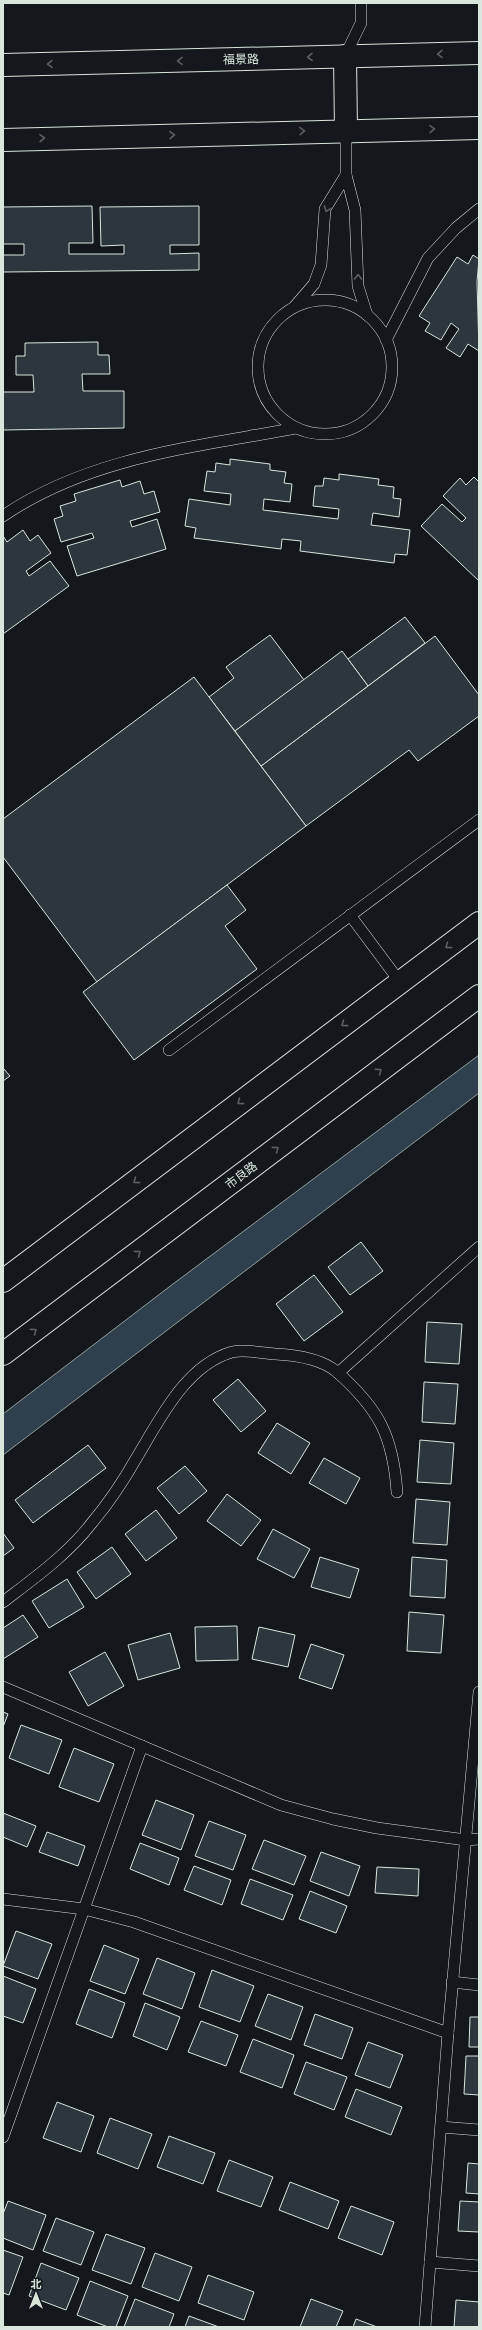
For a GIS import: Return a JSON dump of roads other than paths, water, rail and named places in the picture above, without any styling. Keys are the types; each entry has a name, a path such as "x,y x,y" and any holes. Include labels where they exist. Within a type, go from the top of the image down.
{"main road":[{"name":"福景路","path":"3,65 479,53"},
{"path":"345,56 346,130"},
{"path":"3,140 346,130 479,128"},
{"path":"3,1281 479,923"},
{"name":"市良路","path":"3,1354 479,996"}],"lane":[{"path":"345,56 360,23 361,3"},
{"path":"346,130 346,175 355,210 358,286 367,315"},
{"path":"295,306 310,301 341,301 367,315 379,327 386,340 393,368 385,397 376,412 362,423 347,430 330,434 313,433 296,428 281,419 270,406 261,391 257,374 258,356 263,340 271,326 282,315 295,306 314,284 321,266 325,209 346,175"},
{"path":"386,340 428,258 456,228 479,209"},
{"path":"3,516 47,490 85,474 123,462 296,428"},
{"path":"169,1050 479,820"},
{"path":"350,916 400,982"},
{"path":"338,1373 479,1247"},
{"path":"3,1602 46,1569 91,1525 136,1458 164,1409 187,1383 215,1359 234,1352 286,1355 329,1365 353,1386 374,1410 389,1441 395,1468 397,1492"},
{"path":"3,1687 288,1807 377,1828 466,1840 479,1839"},
{"path":"425,2327 452,1982 478,1732 479,1692"},
{"path":"3,2137 142,1746"},
{"path":"3,1899 84,1909 134,1922 448,2033"},
{"path":"452,1982 479,1985"},
{"path":"440,2127 479,2130"},
{"path":"430,2262 479,2266"}],"water":[{"path":"479,1055 479,1093 3,1455 3,1414 169,1287"}]}
